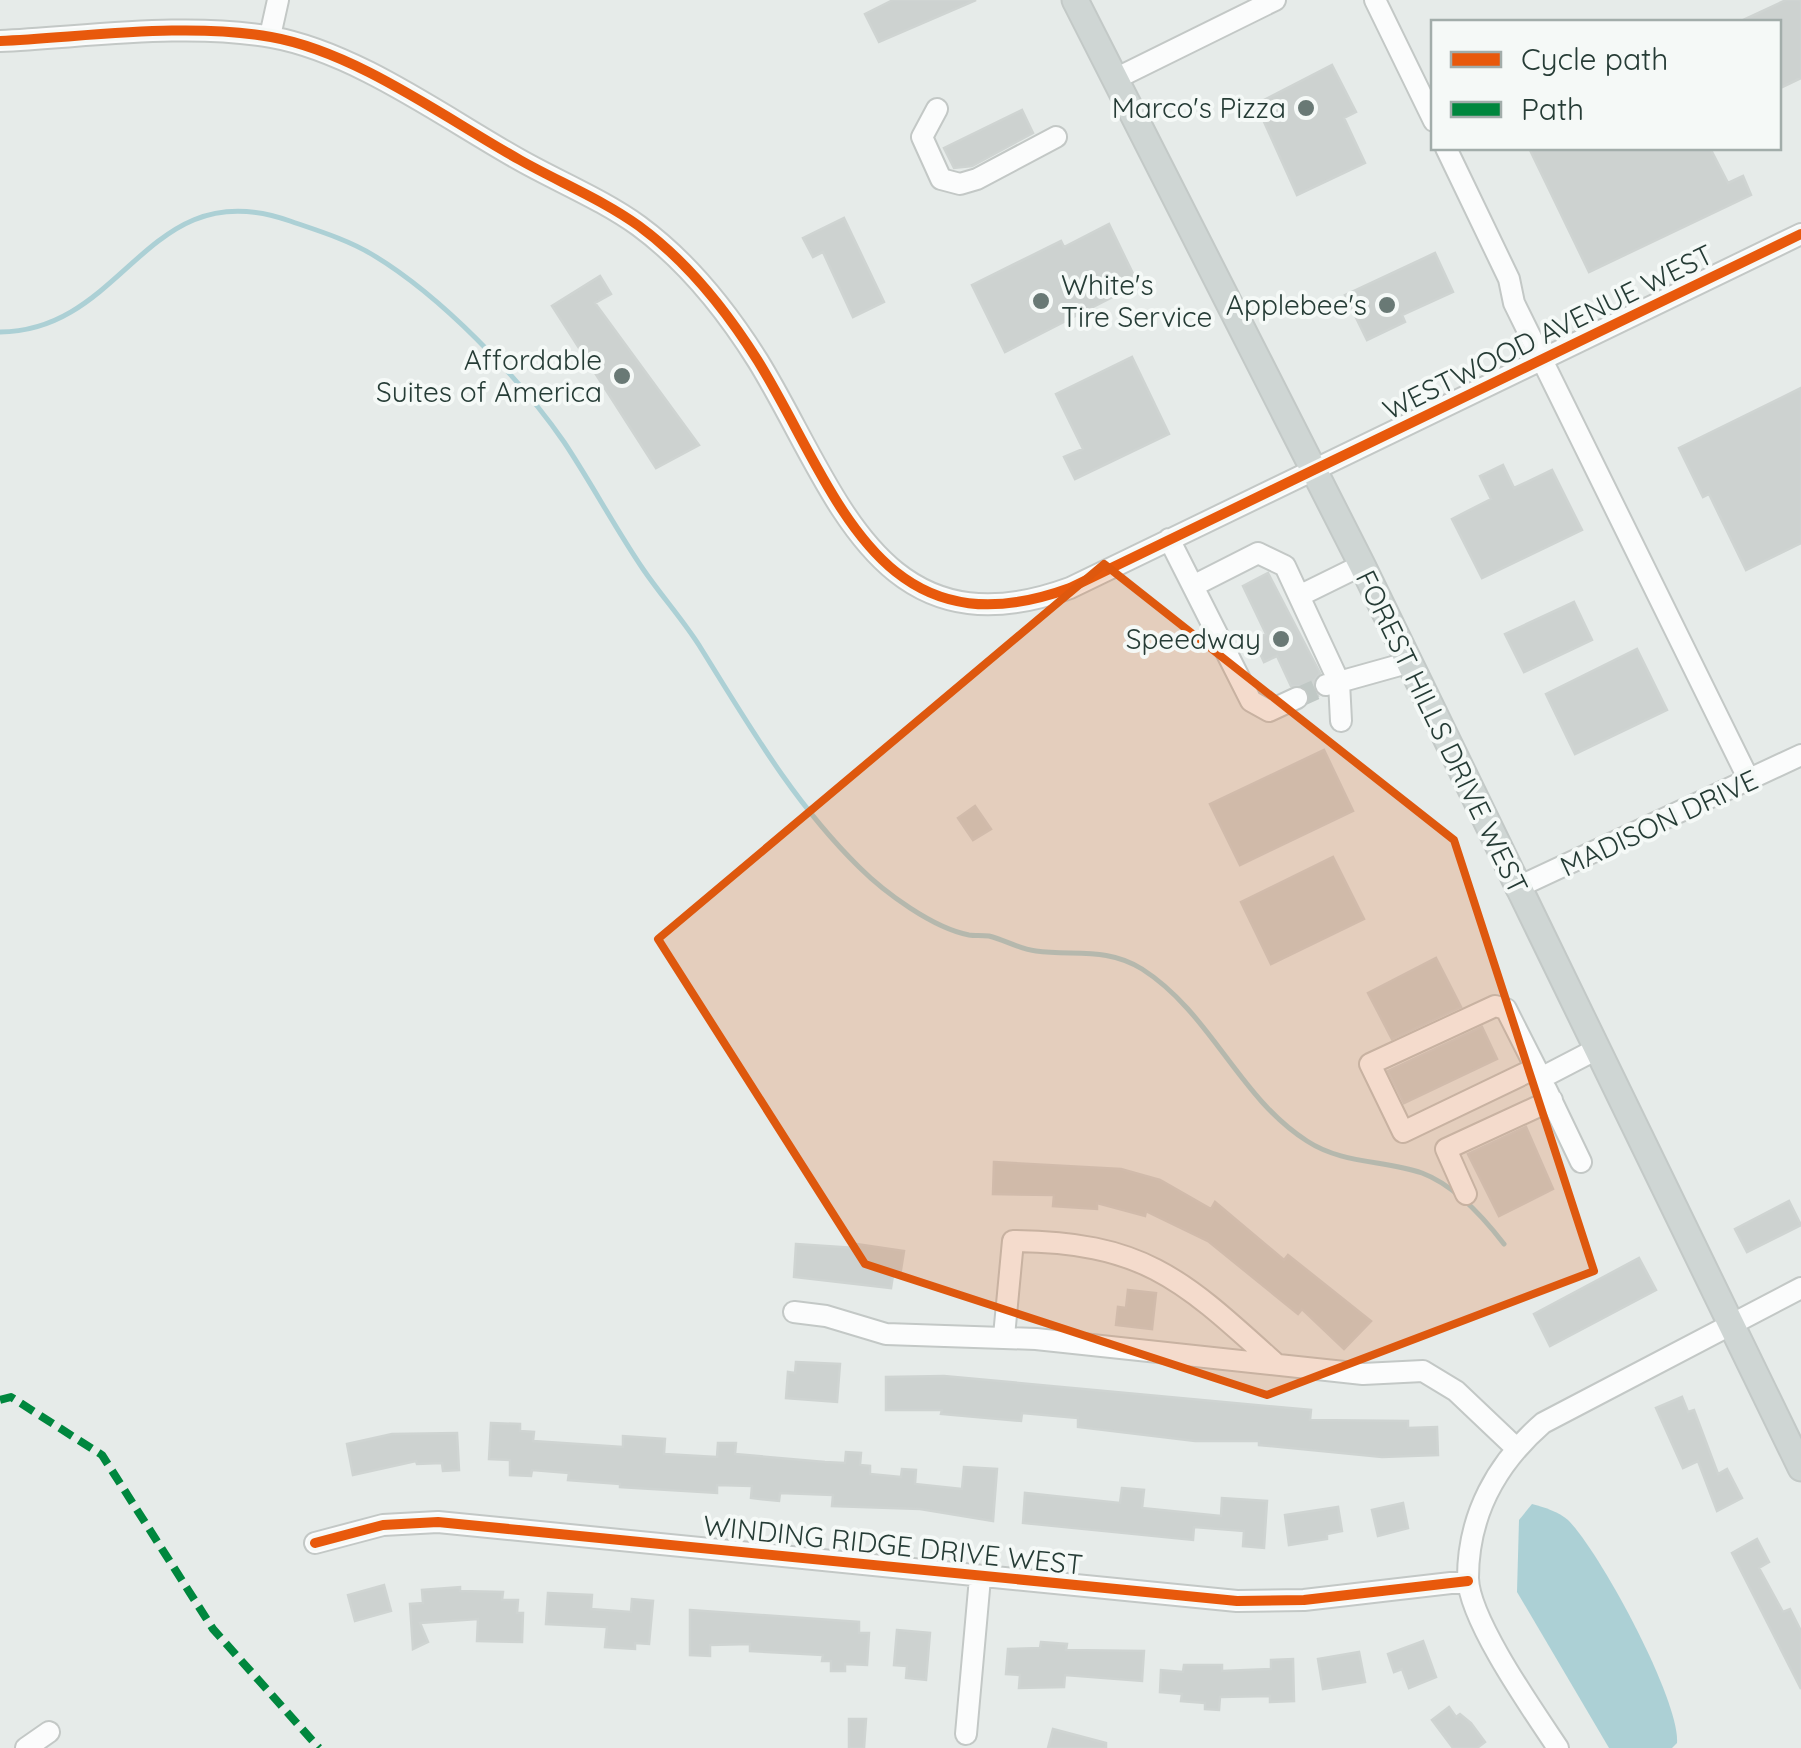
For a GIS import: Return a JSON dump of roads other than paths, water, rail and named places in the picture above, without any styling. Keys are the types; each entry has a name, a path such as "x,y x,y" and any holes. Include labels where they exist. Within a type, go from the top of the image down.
{"main road":[{"name":"FOREST HILLS DRIVE WEST","path":"1075,0 1362,565 1801,1468"}],"street":[{"path":"270,36 278,0"},
{"path":"1114,79 1276,0"},
{"path":"1375,0 1431,116"},
{"name":"WESTWOOD AVENUE WEST","path":"0,41 204,32 270,36 307,44 637,224 722,307 858,536 886,567 915,585 967,602 1018,603 1070,588 1801,234"},
{"path":"937,109 922,137 941,179 960,184 1056,137"},
{"path":"1447,150 1544,360 1750,780"},
{"path":"1168,540 1251,701 1269,710 1297,698"},
{"path":"1193,586 1258,553 1285,566 1332,684 1341,721"},
{"path":"1300,596 1362,565"},
{"path":"1332,684 1408,663"},
{"name":"MADISON DRIVE","path":"1516,888 1801,756"},
{"path":"1581,1162 1552,1100 1538,1073 1506,1009 1495,1006 1370,1064 1402,1132 1538,1073 1595,1050"},
{"path":"1466,1194 1446,1149 1552,1100"},
{"path":"1004,1336 1013,1241 1064,1243 1112,1250 1160,1268 1200,1296 1276,1364"},
{"path":"1551,1745 1500,1662 1468,1580 1483,1496 1516,1447 1543,1424 1801,1288"},
{"path":"794,1312 826,1316 886,1334 1004,1336 1363,1374 1423,1371 1456,1391 1516,1447"},
{"name":"WINDING RIDGE DRIVE WEST","path":"315,1543 382,1525 438,1522 1238,1601 1304,1600 1468,1580"},
{"path":"966,1734 980,1578"},
{"path":"26,1748 49,1732"}],"water":[{"path":"1532,1504 1568,1520 1617,1593 1666,1695 1677,1743 1672,1748 1609,1748 1517,1592 1519,1520"}],"waterway":[{"path":"0,332 43,325 79,307 169,233 202,217 242,211 290,221 373,255 451,315 502,365 546,417 774,763 814,817 870,877 910,908 955,931 989,936 1036,951 1103,955 1142,969 1187,1008 1283,1123 1334,1154 1434,1178 1468,1203 1504,1244"}],"tunnel":[{"path":"1297,698 1326,685"}],"place":[{"name":"Marco's Pizza","path":"1306,108"},
{"name":"White's Tire Service","path":"1041,301"},
{"name":"Applebee's","path":"1387,305"},
{"name":"Affordable Suites of America","path":"622,376"},
{"name":"Speedway","path":"1281,639"}]}
